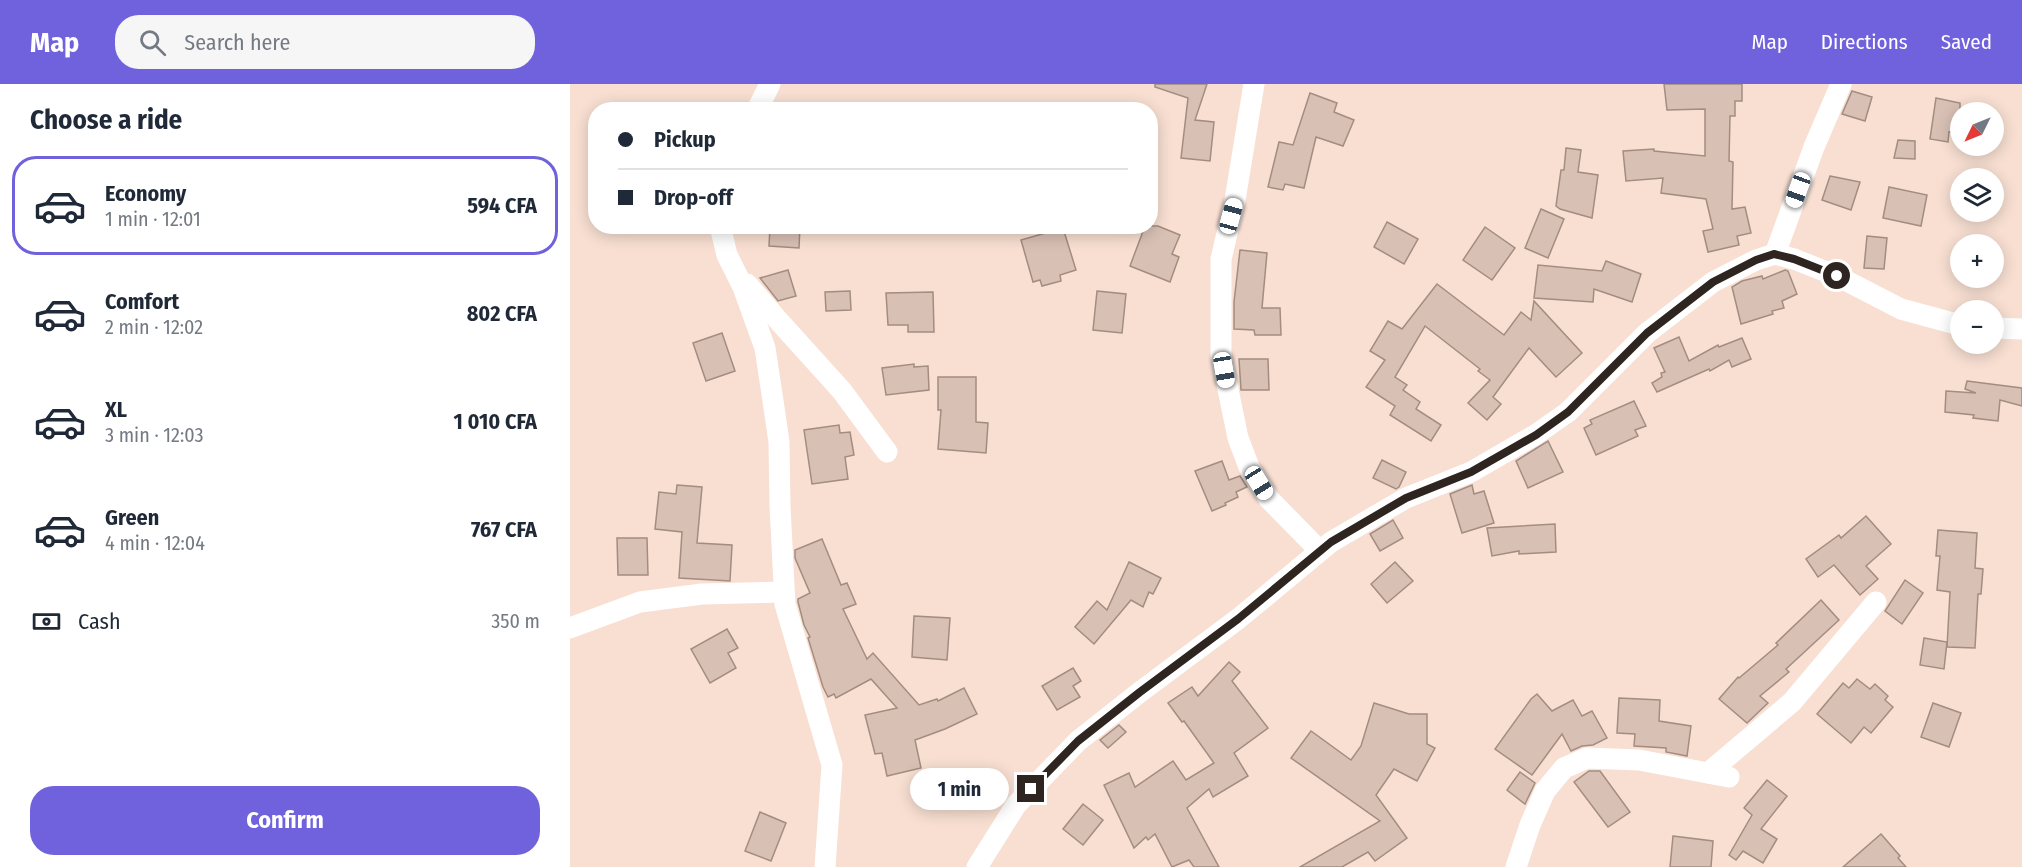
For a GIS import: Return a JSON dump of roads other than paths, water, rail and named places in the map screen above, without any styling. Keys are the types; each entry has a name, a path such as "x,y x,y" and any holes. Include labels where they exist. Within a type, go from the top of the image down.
{"street":[{"path":"761,102 771,84"},
{"path":"1254,84 1235,200 1221,259 1221,355 1238,438 1249,467 1269,499 1320,551"},
{"path":"1774,254 1814,147 1841,84"},
{"path":"722,234 727,255 743,287 765,348 779,442 785,604 832,765 825,867"},
{"path":"977,867 1016,805 1078,741 1238,619 1331,542 1406,498 1471,472 1536,435 1568,412 1647,333 1713,282 1756,260 1774,254 1794,259 1837,276 1901,309 1950,322"},
{"path":"733,267 842,391 886,452"},
{"path":"2004,328 2022,329"},
{"path":"570,628 640,602 702,594 784,592"},
{"path":"1708,773 1792,702 1876,602"},
{"path":"1516,867 1530,825 1545,791 1564,768 1587,758 1639,760 1729,777"}]}
